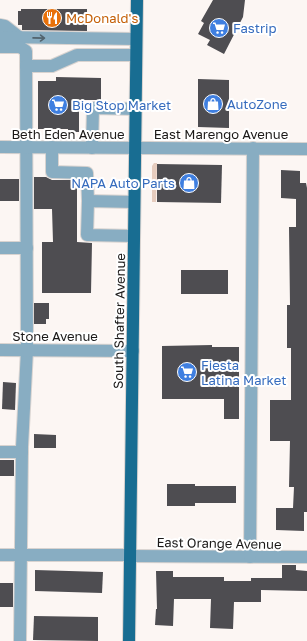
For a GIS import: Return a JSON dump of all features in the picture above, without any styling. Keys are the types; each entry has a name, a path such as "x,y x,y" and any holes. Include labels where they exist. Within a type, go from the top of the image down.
{"main road":[{"name":"South Shafter Avenue","path":"130,641 137,1"}],"street":[{"path":"0,25 5,26 19,37"},
{"path":"0,37 136,39"},
{"path":"0,47 20,47 26,51 27,350 22,452 20,641"},
{"path":"26,66 52,66 77,55 136,55"},
{"path":"92,148 93,108 136,109"},
{"name":"Beth Eden Avenue","path":"0,147 135,148"},
{"path":"52,147 52,172 87,173 87,236 134,236"},
{"name":"East Marengo Avenue","path":"135,148 307,148"},
{"path":"250,557 253,148"},
{"path":"88,201 134,202"},
{"path":"0,248 27,248"},
{"name":"Stone Avenue","path":"0,350 133,351"},
{"path":"0,452 22,452"},
{"name":"East Orange Avenue","path":"0,555 307,558"}],"shaded area":[{"path":"154,163 157,163 156,202 152,202 152,166"}],"building":[{"name":"Fastrip","path":"213,0 245,0 243,17 224,54 207,45 210,40 198,34 204,23 201,21"},
{"name":"McDonald's","path":"21,9 87,9 87,31 22,30 22,25 18,25 18,11 21,11"},
{"name":"Big Stop Market","path":"56,77 101,78 101,100 79,100 79,132 68,132 68,129 38,129 38,81 56,81"},
{"name":"AutoZone","path":"198,79 229,80 229,128 198,127"},
{"name":"NAPA Auto Parts","path":"157,164 222,165 221,203 157,202"},
{"path":"281,170 300,171 300,183 306,183 307,188 307,512 304,512 304,531 276,530 276,508 293,508 294,487 289,487 290,441 270,441 270,400 291,400 291,348 287,348 287,305 290,305 289,227 296,227 296,199 281,198"},
{"path":"34,177 46,177 52,180 77,180 77,242 92,243 91,293 42,293 42,242 53,242 52,209 34,209"},
{"path":"0,179 19,179 19,201 0,201"},
{"path":"181,270 228,270 228,294 181,294"},
{"path":"34,303 49,303 49,319 46,319 46,324 34,324"},
{"name":"Fiesta Latina Market","path":"212,345 212,347 239,347 239,419 224,419 224,399 162,399 162,346"},
{"path":"3,382 16,383 15,410 2,409"},
{"path":"34,434 56,435 56,448 34,448"},
{"path":"0,460 14,460 14,476 0,476"},
{"path":"167,484 236,486 236,503 195,503 195,506 167,506"},
{"path":"282,565 296,565 296,570 307,571 307,591 261,590 261,602 234,602 233,629 210,628 211,599 174,599 173,626 155,625 157,609 156,571 173,571 173,577 224,577 224,581 251,581 251,578 282,578"},
{"path":"35,570 103,572 102,593 35,591"},
{"path":"0,583 13,583 13,607 0,607"},
{"path":"34,616 98,617 98,641 33,640"}],"place":[{"name":"McDonald's","path":"52,18"},
{"name":"Fastrip","path":"219,28"},
{"name":"AutoZone","path":"213,104"},
{"name":"Big Stop Market","path":"58,105"},
{"name":"NAPA Auto Parts","path":"189,183"},
{"name":"Fiesta Latina Market","path":"187,372"}]}
